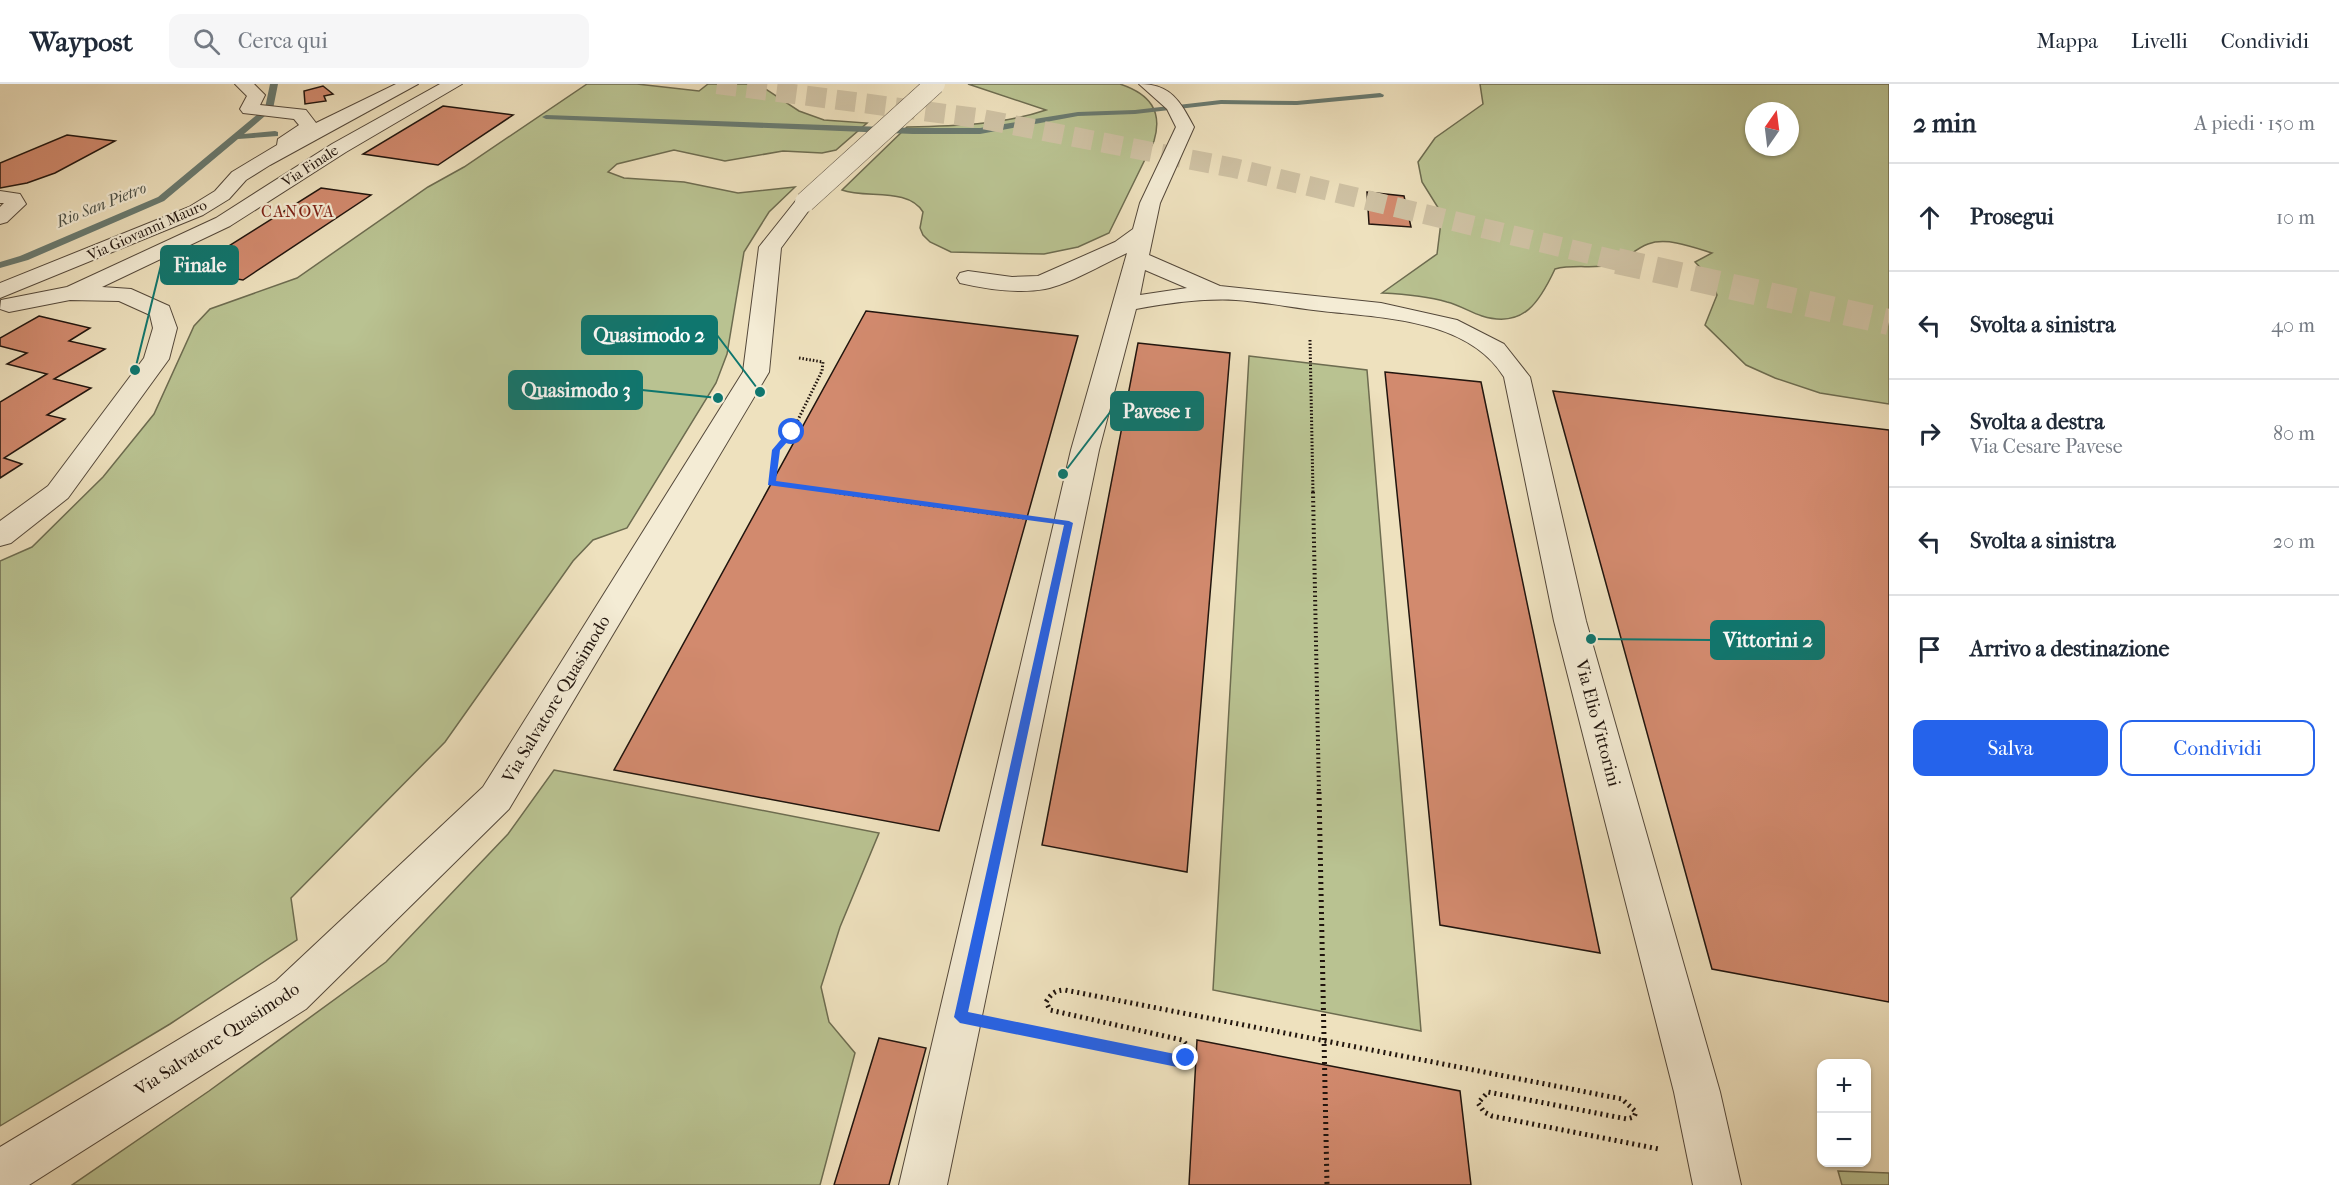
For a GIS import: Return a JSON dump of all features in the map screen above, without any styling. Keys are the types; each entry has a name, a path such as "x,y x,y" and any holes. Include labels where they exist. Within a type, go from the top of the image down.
{"street":[{"path":"244,84 256,95 249,109 300,114 309,126 263,161"},
{"name":"Via Giovanni Mauro","path":"0,291 196,211 222,195 239,176 263,161 332,122 409,84"},
{"name":"Via Finale","path":"69,293 224,222 339,148 453,84"},
{"name":"Via Salvatore Quasimodo","path":"0,1175 291,995 495,798 756,372 770,247 805,202 935,84"},
{"path":"923,1185 1085,450 1126,304 1150,203 1185,127 1174,106 1148,84"},
{"path":"0,197 13,198 16,204 0,218"},
{"path":"969,278 1012,284 1042,283 1123,247 1143,232"},
{"path":"1137,258 1181,279 1227,293"},
{"name":"Via Finale","path":"0,307 69,293 123,294 161,311 165,328 156,359 58,492 0,537"},
{"path":"1126,304 1181,294 1227,293"},
{"name":"Via Elio Vittorini","path":"1227,293 1407,314 1446,324 1492,347 1508,362 1517,377 1570,621 1697,1092 1714,1172"}],"path":[{"path":"1310,340 1327,1185"},
{"path":"759,354 823,362 822,371 806,407 792,432 776,450 771,483 1069,523"},
{"path":"960,1017 1182,1062 1186,1058 1187,1044 1182,1040 1059,1014 1050,1010 1046,1002 1049,995 1056,990 1065,990 1622,1100 1636,1112 1635,1117 1628,1119 1488,1092 1478,1102 1484,1112 1492,1116 1714,1172"}],"green space":[{"path":"587,84 637,84 699,91 708,84 758,84 799,111 824,120 867,123 836,150 822,153 783,151 725,161 674,150 617,164 608,172 624,178 684,182 738,193 795,187 769,212 744,252 727,354 716,383 627,528 593,540 573,561 445,742 291,898 297,940 170,1024 0,1126 0,561 32,547 103,477 154,414 194,326 210,309 297,278 428,187 464,167"},
{"path":"968,84 1120,84 1139,93 1152,105 1157,121 1154,141 1109,233 1078,247 1044,254 951,252 930,242 923,235 920,228 923,212 916,204 897,196 852,193 842,190 907,127 995,122 1046,110"},
{"path":"1480,84 1889,84 1889,404 1820,393 1775,378 1746,365 1705,325 1717,295 1711,279 1695,262 1712,253 1680,244 1655,242 1648,244 1611,265 1555,269 1543,292 1529,309 1509,319 1482,316 1432,298 1382,293 1437,254 1442,214 1422,182 1418,162 1435,138 1483,104"},
{"path":"1249,356 1367,370 1421,1031 1213,990"},
{"path":"554,770 879,833 840,927 821,987 829,1022 855,1053 820,1185 72,1185 209,1091 386,962 508,834"},
{"path":"1838,1171 1889,1173 1889,1185 1842,1185"}],"building":[{"path":"323,86 333,94 324,96 326,101 305,104 304,91"},
{"path":"443,106 513,115 438,165 363,154"},
{"path":"67,135 115,141 55,173 27,183 0,188 0,163"},
{"path":"321,188 371,195 243,280 189,271"},
{"path":"1367,192 1404,196 1411,227 1369,224"},
{"path":"866,311 1078,336 939,831 614,770"},
{"path":"39,316 90,328 69,341 105,349 54,379 91,388 47,415 65,419 4,458 22,464 0,478 0,402 47,374 7,364 27,353 0,346 0,338"},
{"path":"1138,343 1230,353 1187,872 1042,845"},
{"path":"1385,372 1481,382 1600,953 1440,925"},
{"path":"1553,391 1889,430 1889,1002 1712,969"},
{"path":"879,1038 926,1048 889,1185 834,1185"},
{"path":"1197,1040 1460,1091 1471,1185 1189,1185"}],"waterway":[{"name":"Rio San Pietro","path":"0,265 24,258 161,199 269,109 274,84"},
{"path":"546,117 913,131 980,131 1078,114 1135,112 1221,102 1297,103 1380,95"},
{"path":"236,137 275,134"}],"tunnel":[{"path":"717,84 977,118 1234,168 1623,262"},
{"path":"1617,261 1889,322"}],"place":[{"name":"Finale","path":"135,370"},
{"name":"Quasimodo 2","path":"760,392"},
{"name":"Quasimodo 3","path":"718,398"},
{"name":"Pavese 1","path":"1063,474"},
{"name":"Vittorini 2","path":"1591,639"}],"district":[{"name":"CANOVA","path":"298,211"}],"route":[{"path":"792,432 776,450 771,483 1069,523 960,1017 1182,1062 1186,1058"}]}
